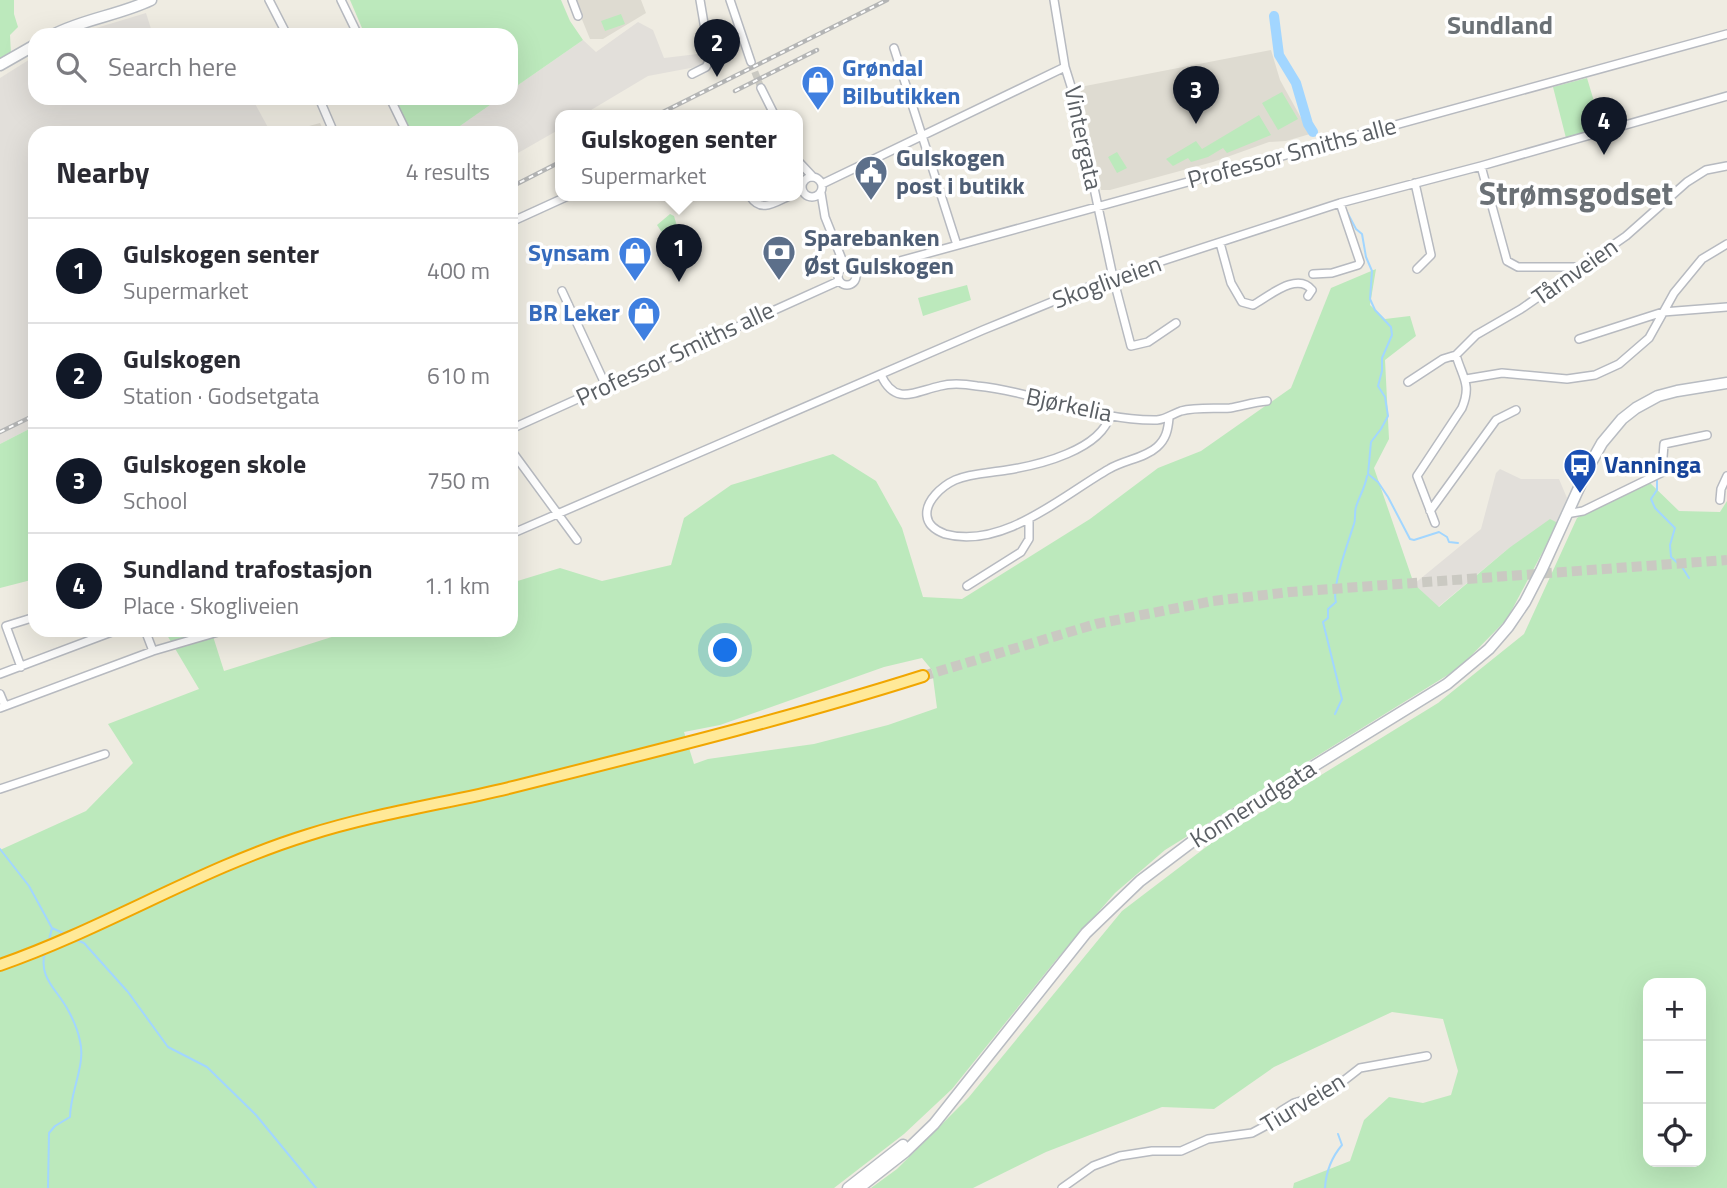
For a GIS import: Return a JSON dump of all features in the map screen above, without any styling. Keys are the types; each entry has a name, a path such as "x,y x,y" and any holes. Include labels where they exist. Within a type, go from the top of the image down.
{"highway":[{"path":"0,962 68,939 274,844 353,822 710,738 923,676"}],"main road":[{"path":"67,28 120,13 151,0"},
{"path":"0,65 28,48"},
{"name":"Konnerudgata","path":"859,1188 934,1125 943,1110 987,1059 1086,933 1140,881 1197,838 1432,694 1478,660 1521,608 1596,453 1609,433 1628,414 1650,400 1668,393 1727,383"},
{"name":"Konnerudgata","path":"848,1188 943,1110"}],"street":[{"path":"269,0 283,28"},
{"path":"341,0 355,28"},
{"path":"572,0 578,16"},
{"path":"692,74 706,67 710,59 700,0"},
{"path":"730,0 751,62"},
{"name":"Vintergata","path":"1054,0 1065,67 1075,99 1112,276 1132,346 1148,342 1176,323"},
{"name":"Professor Smiths alle","path":"856,273 1727,34"},
{"path":"894,48 957,245"},
{"path":"822,184 1065,67"},
{"path":"761,88 772,110"},
{"name":"Skogliveien","path":"518,531 1112,276 1340,203 1727,96"},
{"path":"322,105 331,126"},
{"path":"393,105 404,126"},
{"path":"1480,166 1507,261 1518,267 1582,267"},
{"name":"Tårnveien","path":"1408,382 1443,359 1456,355 1476,335 1521,309 1632,232 1687,182 1706,170 1727,166"},
{"path":"803,168 822,184 825,217 845,267"},
{"path":"803,187 813,177"},
{"path":"1415,183 1431,255 1417,269"},
{"path":"803,191 825,217"},
{"path":"810,198 821,194"},
{"path":"518,219 557,201"},
{"path":"754,201 757,205 765,206 777,201"},
{"path":"1313,274 1332,273 1360,262 1340,203"},
{"path":"1220,243 1231,283 1242,302 1253,305 1274,291 1300,283 1312,290 1308,296"},
{"path":"1466,379 1502,373 1567,379 1595,375 1619,363 1649,338 1674,293 1702,259 1727,244"},
{"path":"845,267 850,267 856,273 852,284 846,285 839,281 839,272 845,267"},
{"name":"Professor Smiths alle","path":"518,426 839,281"},
{"path":"562,291 606,386"},
{"path":"1579,339 1663,312 1727,307"},
{"path":"1435,523 1417,476 1462,408 1467,396 1466,379 1456,355"},
{"name":"Bjørkelia","path":"881,375 889,389 900,394 910,395 942,385 979,386 1111,415 1154,420 1169,418 1181,411 1232,408 1267,401"},
{"path":"1430,511 1496,420 1516,410"},
{"path":"1111,415 1102,432 1064,454 1032,464 954,480 933,497 927,516 930,525 938,532 958,537 1008,528 1029,519 1057,504 1109,469 1155,449 1168,431 1169,418"},
{"path":"1566,514 1583,511 1665,471 1664,444 1707,435"},
{"path":"518,459 577,540"},
{"path":"1720,500 1721,489 1727,476"},
{"path":"967,586 1021,552 1029,539 1029,519"},
{"path":"21,667 6,625 28,619"},
{"path":"0,674 99,637"},
{"path":"148,637 153,651"},
{"path":"0,694 2,707 153,651 201,637"},
{"path":"0,789 105,754"},
{"name":"Tiurveien","path":"1062,1188 1093,1166 1120,1156 1152,1151 1181,1151 1208,1139 1252,1133 1267,1125 1294,1103 1328,1093 1360,1068 1427,1056"}],"shaded area":[{"path":"574,0 641,0 646,13 603,39 590,39"},
{"path":"146,13 151,28 96,28"},
{"path":"638,22 653,30 664,58 706,53 701,66 648,76 591,110 555,110 555,132 518,153 518,126 460,126 490,105 518,105 518,85 583,40 596,52"},
{"path":"1271,50 1280,80 1310,134 1286,141 1269,142 1213,162 1110,190 1101,190 1080,87"},
{"path":"28,60 28,105 256,105 267,126 28,126 28,430 0,444 0,78"},
{"path":"1500,469 1521,479 1559,479 1567,498 1558,523 1509,548 1438,607 1414,584 1481,529 1496,473"}],"green space":[{"path":"0,0 14,0 18,27 10,35 11,54 0,61"},
{"path":"350,0 561,0 570,21 583,40 518,85 518,28 362,28"},
{"path":"621,14 625,24 605,31 601,21"},
{"path":"1587,78 1602,128 1566,138 1553,87"},
{"path":"1282,92 1298,119 1278,130 1262,103"},
{"path":"396,105 490,105 460,126 405,126"},
{"path":"1259,115 1271,135 1227,153 1223,148 1208,157 1191,162 1188,158 1173,166 1166,159 1196,141 1202,149"},
{"path":"1117,152 1127,168 1117,173 1108,157"},
{"path":"670,214 674,216 677,226 665,237 657,225"},
{"path":"1376,269 1370,305 1385,319 1410,316 1416,336 1385,360 1389,439 1374,468 1414,584 1439,607 1509,548 1550,519 1558,523 1507,619 1459,668 1165,850 1115,893 1056,960 952,1089 904,1134 834,1188 0,1188 0,850 86,811 133,763 108,724 199,689 168,637 213,637 224,671 332,637 518,637 518,581 560,568 602,581 671,565 684,518 731,485 833,454 876,481 902,528 923,597 962,599 1090,519 1158,468 1201,451 1291,388 1331,288","holes":["922,658 932,670 937,708 888,725 814,744 708,759 694,764 684,732 720,725 884,667"]},
{"path":"967,285 971,300 923,316 918,298"},
{"path":"28,430 28,581 0,588 0,444"},
{"path":"1649,482 1679,511 1720,512 1727,501 1727,1188 1293,1188 1294,1183 1350,1161 1364,1120 1389,1097 1423,1103 1451,1095 1458,1071 1443,1019 1392,1012 1274,1067 1214,1109 1162,1107 1046,1152 973,1188 871,1188 897,1169 969,1097 1122,911 1214,841 1438,703 1524,634 1577,518 1594,507"}],"waterway":[{"path":"1274,16 1279,55 1296,83 1308,124 1313,132"},
{"path":"1346,210 1356,229 1362,234 1366,257 1372,271 1370,299 1375,310 1391,327 1392,335 1382,358 1378,386 1385,397 1388,416 1371,442 1368,474 1378,482 1388,497 1410,539 1439,532 1447,537 1449,542 1458,543"},
{"path":"1335,714 1342,699 1323,622 1328,618 1328,609 1336,602 1338,575 1367,476"},
{"path":"1657,480 1657,490 1651,499 1655,508 1675,528 1670,545 1671,557 1689,578"},
{"path":"0,849 29,886 52,928 49,940"},
{"path":"52,928 65,934"},
{"path":"76,940 84,943 128,992 168,1047 207,1067 256,1115 316,1188"},
{"path":"45,952 46,976 72,1017 81,1050 70,1117 49,1133 48,1188"},
{"path":"1325,1188 1330,1165 1342,1145 1338,1134"}],"tunnel":[{"path":"751,62 761,88"},
{"path":"923,676 1096,624 1213,601 1290,592 1727,560"}],"railway":[{"path":"667,110 887,0"},
{"path":"735,91 817,50"},
{"path":"518,183 555,165"},
{"path":"0,432 28,418"}],"place":[{"name":"Gulskogen","path":"717,77"},
{"name":"Grøndal Bilbutikken","path":"818,112"},
{"name":"Gulskogen skole","path":"1196,124"},
{"name":"Sundland trafostasjon","path":"1604,155"},
{"name":"Gulskogen post i butikk","path":"871,202"},
{"name":"Gulskogen senter","path":"679,282"},
{"name":"Sparebanken Øst Gulskogen","path":"779,282"},
{"name":"Synsam","path":"635,283"},
{"name":"BR Leker","path":"644,343"},
{"name":"Vanninga","path":"1580,495"}],"district":[{"name":"Sundland","path":"1500,25"},
{"name":"Strømsgodset","path":"1576,194"}]}
